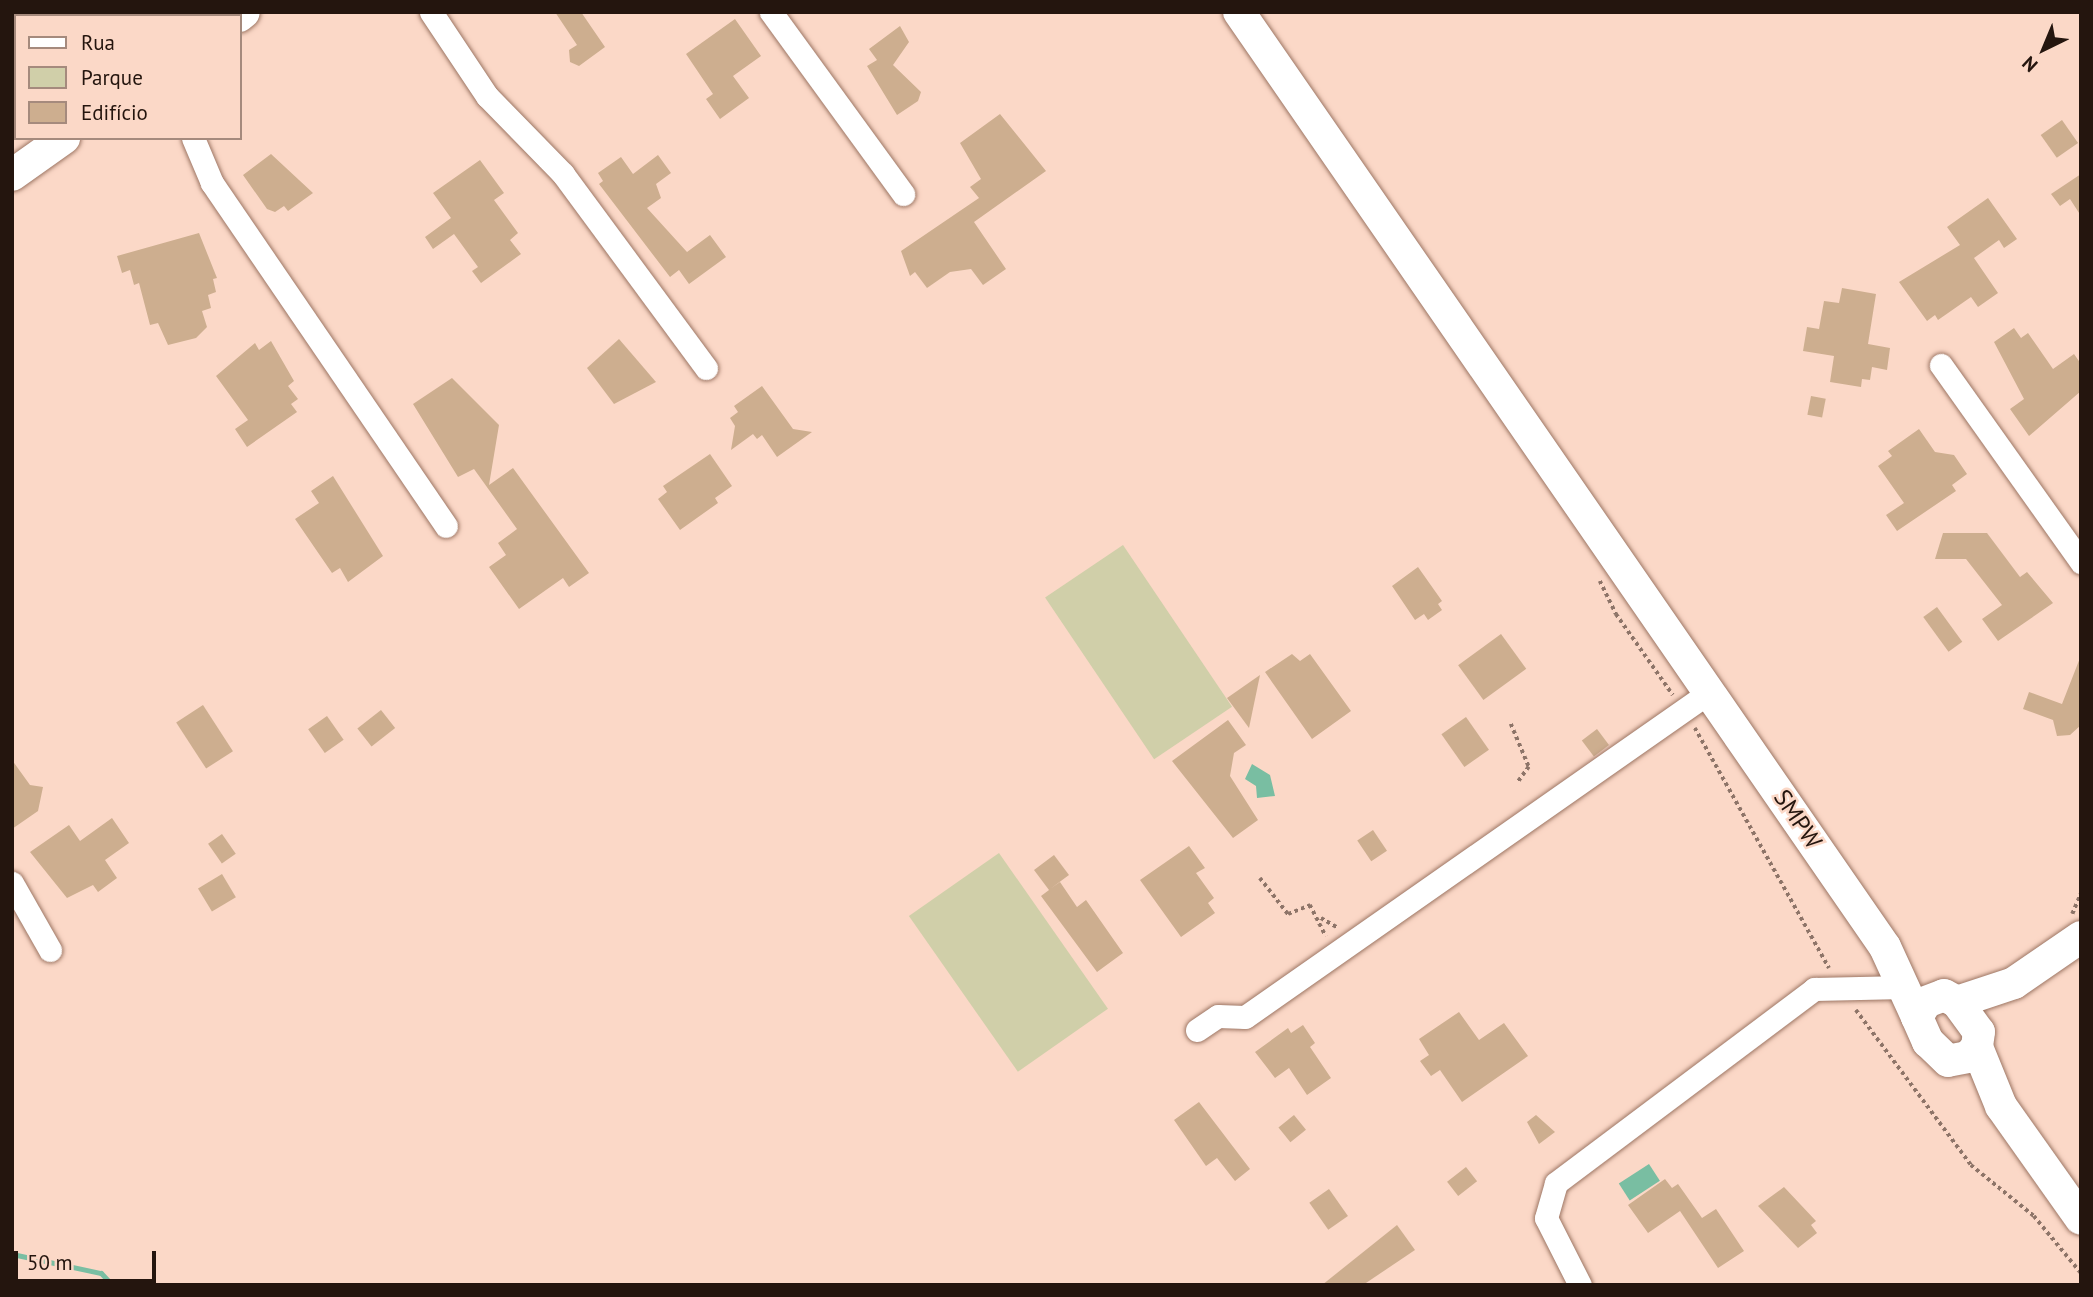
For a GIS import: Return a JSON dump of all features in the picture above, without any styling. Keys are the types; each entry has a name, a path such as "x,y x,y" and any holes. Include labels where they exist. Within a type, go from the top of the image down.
{"street":[{"path":"431,12 487,96 563,174 706,368"},
{"path":"771,12 903,194"},
{"name":"SMPW","path":"1239,12 1711,691 1885,947 1917,1017"},
{"path":"12,175 61,140"},
{"path":"194,140 212,183 446,526"},
{"path":"1941,365 2081,562"},
{"path":"1197,1030 1218,1016 1245,1017 1711,691"},
{"path":"12,883 50,950"},
{"path":"2081,936 2014,983 1951,999 1926,1002 1917,1017 1928,1042 2001,1105 2081,1219"},
{"name":"SMPW","path":"1885,947 1951,999"},
{"path":"1948,1060 1968,1057 2014,983"},
{"path":"1580,1285 1546,1218 1556,1183 1814,989 1905,987"},
{"path":"1951,999 1978,1040 2001,1105"}],"path":[{"path":"1593,568 1616,614 1684,710 1841,988 1971,1165 2034,1216 2081,1273"},
{"path":"1511,723 1529,767 1518,782"},
{"path":"1259,878 1288,914 1310,905 1338,951"}],"green space":[{"path":"1123,545 1232,707 1154,759 1045,598"},
{"path":"999,853 1108,1009 1018,1072 909,916"}],"shaded area":[{"path":"1252,764 1270,775 1275,796 1257,798 1256,786 1245,779"},
{"path":"1649,1164 1660,1181 1630,1200 1619,1184"}],"building":[{"path":"555,12 581,12 605,47 579,66 570,62 569,50 577,45"},
{"path":"735,19 761,56 733,76 749,98 720,119 706,99 713,94 686,54"},
{"path":"900,26 909,42 893,65 921,92 918,101 897,115 867,66 877,60 869,49"},
{"path":"1000,114 1046,171 974,222 1006,269 983,285 971,269 950,272 927,288 915,272 910,276 901,251 979,198 970,187 981,179 960,143"},
{"path":"2062,120 2078,143 2057,158 2041,135"},
{"path":"271,154 313,193 288,211 284,206 275,212 267,209 243,175"},
{"path":"658,155 671,173 656,184 661,198 647,208 687,252 710,235 726,257 689,284 679,270 670,277 599,184 603,181 598,173 621,157 633,174"},
{"path":"480,160 504,193 494,200 518,233 510,240 521,254 481,283 472,271 478,267 454,234 433,249 425,237 451,218 433,193"},
{"path":"2081,174 2081,216 2070,199 2060,206 2051,194"},
{"path":"1988,198 2017,239 2004,248 1999,240 1974,258 1998,293 1978,307 1971,297 1938,320 1935,315 1927,321 1899,282 1960,245 1947,227"},
{"path":"199,233 217,278 213,279 216,292 208,295 211,308 202,311 207,327 196,338 168,345 158,323 150,325 139,283 134,285 130,270 122,273 117,256"},
{"path":"1842,288 1876,294 1868,344 1890,348 1887,370 1872,367 1870,380 1862,379 1861,387 1830,382 1834,356 1803,351 1807,327 1819,329 1824,301 1839,303"},
{"path":"2014,328 2021,338 2028,333 2053,369 2074,354 2081,364 2081,391 2029,436 2010,409 2024,399 1994,342"},
{"path":"619,339 656,382 614,404 587,368"},
{"path":"271,341 294,381 288,386 298,399 291,404 297,412 247,447 235,429 248,420 216,376 255,343 259,350"},
{"path":"452,378 499,425 489,485 513,468 589,573 569,587 563,578 519,609 489,567 506,555 498,543 517,529 474,469 458,477 413,404"},
{"path":"762,386 793,429 812,432 777,457 762,435 757,439 753,434 731,450 735,426 730,418 738,412 734,406"},
{"path":"1811,396 1826,399 1822,418 1807,415"},
{"path":"1919,429 1935,452 1954,455 1967,474 1952,485 1956,491 1897,531 1886,515 1904,503 1878,466 1892,456 1888,451"},
{"path":"710,454 732,486 715,498 718,503 680,530 658,499 667,492 663,486"},
{"path":"333,476 383,556 348,582 340,568 332,573 295,519 319,503 311,491"},
{"path":"1943,533 1987,533 2020,577 2027,572 2053,603 1998,641 1982,619 2002,605 1966,559 1935,559"},
{"path":"1418,567 1442,601 1438,604 1442,610 1428,620 1424,614 1415,620 1392,586"},
{"path":"1937,607 1962,642 1949,652 1923,617"},
{"path":"1501,634 1526,669 1483,700 1458,665"},
{"path":"1292,654 1300,661 1310,654 1351,711 1312,739 1265,672"},
{"path":"2080,658 2081,725 2070,735 2057,736 2053,720 2023,709 2029,692 2062,704"},
{"path":"1260,675 1249,728 1227,698"},
{"path":"203,705 233,751 206,769 176,722"},
{"path":"381,710 395,728 372,747 357,728"},
{"path":"327,716 344,740 325,753 308,729"},
{"path":"1466,717 1489,750 1464,767 1441,734"},
{"path":"1228,720 1246,745 1234,753 1230,776 1258,820 1233,838 1172,761"},
{"path":"1597,729 1609,745 1594,756 1582,740"},
{"path":"12,760 30,785 43,787 38,811 12,829"},
{"path":"112,818 129,843 105,860 117,878 98,892 93,885 67,898 30,852 69,825 80,841"},
{"path":"1373,830 1387,851 1371,861 1357,841"},
{"path":"222,834 236,854 222,863 208,844"},
{"path":"1189,846 1205,868 1196,873 1214,898 1208,903 1215,913 1181,937 1140,880"},
{"path":"1054,855 1069,875 1050,889 1060,882 1077,907 1086,900 1123,953 1097,972 1041,896 1049,890 1034,870"},
{"path":"222,874 236,897 212,912 198,888"},
{"path":"1459,1012 1479,1040 1504,1023 1528,1056 1462,1102 1440,1070 1431,1076 1420,1061 1429,1055 1419,1039"},
{"path":"1303,1025 1315,1043 1310,1047 1331,1078 1307,1095 1289,1068 1275,1078 1255,1052 1288,1028 1291,1033"},
{"path":"1199,1102 1250,1169 1235,1181 1217,1158 1206,1166 1174,1120"},
{"path":"1294,1115 1306,1130 1290,1142 1278,1128"},
{"path":"1536,1115 1555,1132 1539,1144 1527,1122"},
{"path":"1466,1167 1477,1181 1458,1196 1447,1182"},
{"path":"1665,1179 1672,1188 1678,1184 1702,1218 1716,1209 1744,1251 1718,1268 1680,1211 1648,1233 1628,1205"},
{"path":"1784,1187 1816,1221 1811,1225 1817,1233 1798,1248 1758,1206"},
{"path":"1329,1189 1348,1216 1328,1230 1309,1203"},
{"path":"1397,1225 1415,1250 1363,1285 1322,1285"}],"waterway":[{"path":"12,1254 101,1273 112,1285"}]}
